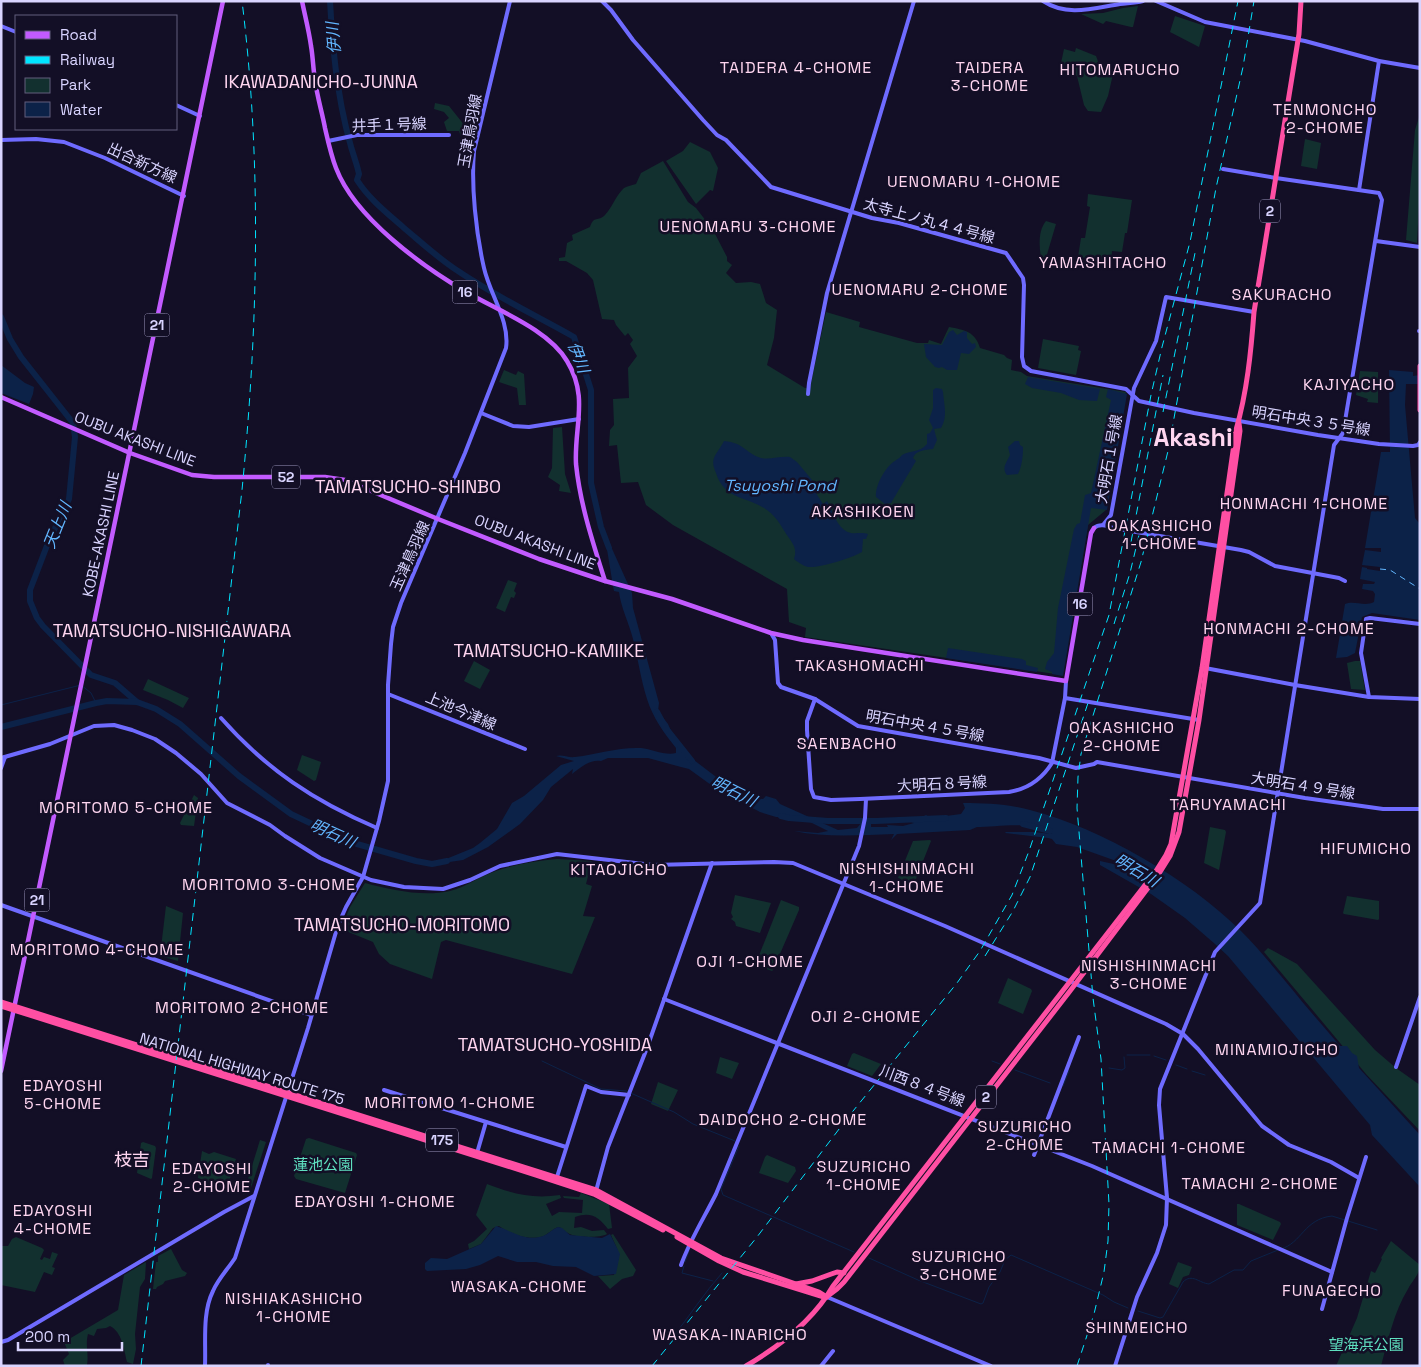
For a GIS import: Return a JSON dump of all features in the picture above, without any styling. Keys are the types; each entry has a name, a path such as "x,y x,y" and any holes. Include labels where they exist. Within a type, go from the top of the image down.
{"highway":[{"name":"2","path":"827,1297 844,1282 968,1117 1141,893 1163,864 1172,844 1196,720 1251,344 1254,312 1298,39 1302,1"},
{"path":"1420,366 1420,410"},
{"name":"NATIONAL HIGHWAY ROUTE 175","path":"1,1002 595,1192 645,1220 722,1258 745,1268 819,1292 827,1297"},
{"name":"NATIONAL HIGHWAY ROUTE 175","path":"1,1006 15,1008"},
{"name":"2","path":"746,1366 777,1346 806,1321 827,1297 968,1117"},
{"name":"NATIONAL HIGHWAY ROUTE 175","path":"691,1243 719,1261 743,1272 827,1297"},
{"name":"175","path":"796,1284 821,1279 837,1272 844,1273"}],"main road":[{"name":"KOBE-AKASHI LINE","path":"1,1071 223,1"},
{"name":"16","path":"302,1 311,45 315,80 335,167 353,197 384,232 425,266 450,283 529,326 553,343 564,356 576,378 580,398 576,464 584,509 606,582"},
{"name":"OUBU AKASHI LINE","path":"1,397 130,453 178,471 202,477 335,477 539,559 606,582 634,588 771,633 803,640 1066,681"},
{"name":"16","path":"1066,681 1094,528"}],"street":[{"name":"玉津鳥羽線","path":"205,1366 207,1306 214,1288 235,1258 338,925 362,877 377,828 388,781 389,658 393,627 506,348 505,325 484,268 473,192 472,170 474,151 510,1"},
{"name":"太寺上ノ丸４４号線","path":"602,1 633,40 710,128 726,140 771,186 851,212 899,223 1006,253 1023,278 1022,362 1027,369 1037,373 1126,388 1141,402 1166,406"},
{"path":"808,394 827,293 914,1"},
{"path":"1043,1 1055,8 1074,11 1101,9 1143,1"},
{"path":"1156,1 1204,22 1298,39 1379,61 1420,68"},
{"path":"1,26 15,32"},
{"path":"1359,190 1379,61"},
{"path":"178,106 200,116"},
{"name":"井手１号線","path":"330,140 357,135 449,135"},
{"name":"出合新方線","path":"1,140 36,139 64,142 105,158 184,196"},
{"path":"1115,1366 1135,1302 1157,1253 1166,1225 1168,1198 1158,1100 1160,1090 1216,951 1260,903 1334,445 1343,433 1382,200 1379,193 1223,169"},
{"path":"1376,241 1420,247"},
{"name":"大明石１号線","path":"1103,525 1111,515 1134,388 1156,341 1166,297 1254,312"},
{"name":"明石中央３５号線","path":"1166,406 1239,421 1379,444 1413,446 1418,445 1420,442"},
{"path":"481,413 513,426 529,427 579,419"},
{"path":"1094,528 1103,525 1249,552 1275,566 1339,578 1345,581"},
{"path":"1369,697 1361,653 1366,619 1420,624"},
{"name":"明石中央４５号線","path":"771,633 775,640 778,683 781,687 814,699 858,726 1029,757 1076,768 1097,762"},
{"path":"1204,668 1369,697 1420,699"},
{"path":"1052,763 1065,698 1066,681"},
{"name":"上池今津線","path":"388,694 525,749"},
{"path":"1065,698 1196,720"},
{"name":"大明石８号線","path":"814,699 807,721 811,789 814,797 830,800 866,801 1021,790 1031,785 1047,772 1052,763"},
{"path":"220,718 253,752 300,788 344,814 377,828"},
{"path":"1,768 3,757 50,744 94,726 114,725 132,730 168,746 191,766 227,803 270,825 320,858 362,877 404,887 447,888 500,866 546,855 567,855 653,865 793,863 946,926 1183,1034 1198,1049 1262,1126 1288,1145 1331,1162 1359,1178"},
{"name":"大明石４９号線","path":"1097,762 1278,794 1375,808 1420,809"},
{"path":"681,1265 716,1194 844,884 859,843 865,818 866,801"},
{"path":"595,1192 608,1147 629,1095 712,863"},
{"path":"1,905 311,1015"},
{"path":"1396,1067 1420,997"},
{"name":"川西８４号線","path":"664,999 1092,1166 1332,1272"},
{"path":"1034,1155 1079,1037"},
{"path":"556,1179 586,1086 601,1092 629,1095"},
{"path":"384,1090 566,1147"},
{"path":"477,1153 486,1122"},
{"path":"1322,1309 1366,1157"},
{"path":"1,1342 8,1340 254,1196"},
{"path":"827,1297 991,1366"},
{"path":"821,1366 834,1351"}],"green space":[{"path":"1138,6 1133,27 1106,21 1103,24 1081,14 1103,13"},
{"path":"1175,16 1205,26 1199,47 1170,32"},
{"path":"1076,48 1096,56 1099,64 1105,70 1104,72 1113,74 1108,96 1101,112 1088,111 1084,105 1077,76 1061,63 1064,49 1075,52"},
{"path":"435,103 449,106 472,136 468,165 465,161 467,155 459,131 447,131 444,122 449,118 444,112 434,109"},
{"path":"1420,114 1420,185 1417,243 1406,240 1415,130"},
{"path":"1305,139 1321,143 1317,169 1301,166"},
{"path":"690,142 710,152 718,168 713,191 710,190 696,204 666,161 683,151"},
{"path":"663,161 688,202 696,208 713,230 727,257 727,261 732,265 726,273 736,283 751,282 760,284 766,303 777,310 774,338 767,365 805,388 810,388 826,312 860,322 859,327 917,343 928,343 929,340 941,344 949,327 959,329 972,335 980,348 1004,355 1012,360 1011,370 1021,372 1027,376 1126,392 1106,510 1088,525 1062,675 805,637 806,628 789,622 787,589 673,525 646,505 638,482 621,483 617,445 609,446 610,430 614,425 613,399 629,398 628,368 637,356 630,344 633,340 628,333 625,336 614,320 602,319 593,280 587,273 566,261 559,261 559,258 565,257 567,243 573,240 572,235 590,227 593,221 603,217 624,188 636,184 641,173"},
{"path":"1088,194 1132,200 1122,252 1112,251 1111,262 1078,257 1081,238 1085,238 1090,207 1087,206"},
{"path":"1046,221 1056,224 1043,268 1040,237"},
{"path":"1043,339 1079,346 1078,350 1081,351 1076,375 1038,368"},
{"path":"504,370 516,375 518,371 524,374 526,405 519,405 517,388 499,382"},
{"path":"1360,371 1378,372 1378,403 1367,402 1368,399 1356,395"},
{"path":"562,427 565,474 571,493 559,491 560,485 548,477 552,468 553,428"},
{"path":"508,580 517,583 514,598 511,597 505,612 496,608"},
{"path":"474,661 490,670 480,689 464,681"},
{"path":"1360,661 1365,690 1351,689 1347,663"},
{"path":"148,679 189,698 183,708 143,690"},
{"path":"302,755 321,762 316,780 314,781 297,770"},
{"path":"194,795 198,798 194,826 181,825 180,823"},
{"path":"1210,827 1225,830 1226,832 1219,870 1204,863"},
{"path":"930,840 914,884 912,885 898,878 913,841"},
{"path":"557,859 592,861 586,884 592,886 583,916 595,917 572,974 446,940 441,942 432,979 390,964 379,954 373,942 341,929 350,907 365,883 407,892 439,893 456,889 503,869 526,863"},
{"path":"735,895 771,903 760,933 736,926 735,922 731,919 733,917 731,913"},
{"path":"1347,896 1379,901 1379,919 1344,914"},
{"path":"781,900 799,907 799,910 772,971 758,966 756,963"},
{"path":"166,906 183,913 178,961 160,956"},
{"path":"1268,948 1297,964 1375,1050 1420,1085 1420,1131 1366,1074 1264,952"},
{"path":"1008,978 1032,991 1023,1014 998,1003"},
{"path":"854,1053 881,1064 872,1076 847,1066"},
{"path":"720,1057 739,1063 732,1079 716,1073"},
{"path":"658,1082 678,1090 668,1111 651,1104"},
{"name":"蓮池公園","path":"309,1138 356,1153 345,1193 296,1179 294,1176 306,1139"},
{"path":"260,1140 266,1142 250,1191 243,1195"},
{"path":"143,1142 156,1148 151,1179 137,1173 141,1143"},
{"path":"202,1151 209,1154 214,1152 236,1159 227,1188 198,1178"},
{"path":"767,1155 795,1167 796,1171 788,1183 759,1173"},
{"path":"487,1184 523,1195 560,1195 561,1198 546,1204 552,1216 559,1212 582,1213 583,1200 564,1198 563,1196 579,1197 581,1193 609,1204 612,1228 608,1229 591,1215 575,1217 574,1228 581,1227 592,1231 604,1230 607,1234 582,1237 571,1235 558,1227 544,1236 533,1238 509,1232 499,1226 493,1228 481,1244 469,1249 468,1244 487,1229 476,1215"},
{"path":"1237,1204 1280,1222 1281,1224 1273,1240 1237,1225"},
{"path":"613,1234 636,1270 633,1276 622,1279 610,1289 598,1276 614,1275 619,1254 611,1235"},
{"path":"16,1237 42,1248 44,1250 40,1259 42,1260 44,1257 50,1259 52,1252 58,1254 52,1267 55,1268 52,1275 44,1272 35,1292 1,1285 1,1246 8,1246 12,1239"},
{"name":"望海浜公園","path":"1391,1241 1420,1265 1420,1268 1403,1298 1395,1317 1381,1366 1336,1366 1357,1318 1371,1271 1375,1273"},
{"path":"171,1249 182,1270 187,1273 185,1276 165,1281 156,1289 153,1289 158,1256"},
{"path":"146,1262 145,1279 140,1287 135,1334 136,1349 133,1364 127,1362 120,1337 110,1326 97,1329 94,1336 88,1334 87,1365 65,1366 63,1360 69,1354 64,1342 118,1310 124,1275"},
{"path":"1178,1262 1192,1267 1189,1275 1183,1277 1178,1288 1169,1284"}],"water":[{"path":"953,330 957,335 964,331 967,332 967,338 972,344 975,343 976,347 969,354 961,353 957,370 935,367 926,357 924,344 942,345 949,332"},
{"path":"1,365 25,383 34,387 29,404 1,393"},
{"path":"1389,370 1413,372 1413,376 1420,375 1420,384 1406,384 1405,405 1415,518 1419,523 1420,620 1372,613 1362,617 1355,653 1347,657 1336,658 1345,604 1367,604 1374,602 1375,594 1373,591 1362,589 1363,584 1374,584 1375,582 1360,579 1362,567 1380,571 1380,567 1362,565 1365,550 1381,552 1381,548 1365,548 1381,452 1390,452"},
{"path":"1028,377 1100,389 1097,401 1079,400 1061,393 1032,388 1025,384"},
{"path":"936,388 942,389 945,411 941,428 934,429 937,440 933,449 921,451 914,455 913,458 916,461 891,503 885,504 876,497 876,493 886,470 905,453 921,449 927,444 927,434 933,428 929,420 933,408 933,390"},
{"path":"1108,389 1127,394 1107,510 1091,508 1063,676 1052,674 1052,672 1045,669 1047,662 1054,653 1058,608 1074,529 1080,523 1085,495 1091,493 1111,400 1106,397"},
{"name":"Tsuyoshi Pond","path":"724,441 741,446 751,454 761,458 790,457 797,462 812,480 810,482 823,504 827,501 839,525 851,533 868,534 866,539 863,539 862,552 836,562 813,567 804,566 794,559 794,545 780,523 767,510 731,493 720,482 713,462"},
{"path":"1015,441 1019,441 1023,447 1021,464 1018,474 1007,475 1005,467 1010,455 1008,447"},
{"path":"604,531 632,593 633,608 659,703 658,711 668,724 678,747 686,754 732,789 749,797 763,799 766,796 776,799 780,804 838,830 857,828 866,817 871,819 871,827 903,826 914,823 896,817 918,819 926,815 931,818 961,814 965,808 963,803 997,804 1014,806 1057,818 1086,829 1143,858 1196,893 1241,931 1340,1046 1347,1046 1357,1056 1359,1068 1420,1135 1420,1187 1372,1135 1370,1125 1228,956 1185,918 1151,894 1100,865 1100,861 1118,865 1119,862 1077,847 1056,844 1052,839 1005,833 1034,832 1052,834 1037,827 977,827 970,830 897,834 891,840 894,834 818,835 794,831 818,833 828,831 802,818 776,817 760,812 718,790 689,769 648,758 608,758 589,762 572,774 573,769 551,787 543,800 520,824 488,847 463,860 436,864 480,843 497,829 512,803 524,796 561,765 574,761 556,756 575,757 633,748 667,754 676,753 676,748 659,725 647,699 633,639 621,604 619,592 614,591"},
{"path":"948,648 1022,659 1026,661 1026,665 1038,668 1037,672 946,658"},
{"path":"496,1226 531,1238 543,1236 558,1227 570,1235 602,1238 610,1234 620,1254 616,1274 594,1276 576,1267 553,1266 536,1262 517,1262 498,1256 480,1265 466,1269 427,1271 425,1269 425,1263 431,1258 447,1259 481,1244"}],"waterway":[{"name":"伊川","path":"330,1 335,64 341,106 359,174 357,180 362,187 385,211 451,266 501,297 574,337 591,390 591,483 601,527 609,548"},
{"name":"天上川","path":"1,317 10,339 21,357 73,423 75,437 69,499 48,543 30,590 30,601 37,618 43,626 91,675 115,683 137,702"},
{"path":"1,705 81,685 91,693 96,703"},
{"name":"明石川","path":"1,727 96,703 107,701 137,702 156,709 180,724 239,776 291,814 357,844 416,861 432,864 447,861"},
{"name":"伊川","path":"657,712 665,727 692,761"},
{"name":"明石川","path":"781,816 828,821 946,818"},
{"name":"明石川","path":"1023,824 1050,831"},
{"path":"1127,1055 1150,1055"},
{"path":"1154,1056 1166,1060"},
{"path":"1109,1068 1122,1070 1125,1068 1124,1057"},
{"path":"542,1061 601,1089 626,1091 674,1112 693,1124 735,1141"},
{"path":"992,1061 1000,1064"},
{"path":"1176,1065 1187,1069"},
{"path":"1015,1070 1050,1083"},
{"path":"1063,1086 1069,1071"},
{"path":"1192,1071 1205,1075"},
{"path":"739,1146 721,1189 723,1195 854,1252"},
{"path":"1281,1249 1294,1242 1315,1222 1332,1216 1377,1230"},
{"path":"1138,1311 1160,1318 1163,1317 1186,1279 1193,1278 1209,1284 1234,1270 1243,1270 1251,1261 1278,1250"},
{"path":"685,1262 689,1251"},
{"path":"869,1258 918,1280 981,1304 1005,1260 1011,1255 1103,1295 1128,1308"},
{"path":"684,1266 682,1273 713,1281"},
{"path":"672,1338 722,1273"}],"ferry route":[{"path":"1380,569 1390,570 1420,589"}],"railway":[{"path":"141,1366 242,490 252,368 255,184 253,123 242,1"},
{"path":"652,1366 757,1237 849,1116 957,983 980,951 1012,895 1029,851 1109,615 1151,395 1190,242 1238,1"},
{"path":"1077,1366 1094,1314 1104,1272 1108,1241 1109,1204 1101,1059 1093,998 1077,808 1078,777 1081,754 1141,562 1168,451 1216,188 1243,67 1254,1"},
{"path":"1163,412 1196,248"},
{"path":"1131,542 1163,375"},
{"path":"1114,624 1130,573 1139,535"},
{"path":"985,956 1013,911 1030,877 1089,700"}],"district":[{"name":"TAIDERA 4-CHOME","path":"796,67"},
{"name":"HITOMARUCHO","path":"1120,69"},
{"name":"TAIDERA 3-CHOME","path":"990,76"},
{"name":"IKAWADANICHO-JUNNA","path":"321,82"},
{"name":"TENMONCHO 2-CHOME","path":"1325,118"},
{"name":"UENOMARU 1-CHOME","path":"974,181"},
{"name":"UENOMARU 3-CHOME","path":"748,226"},
{"name":"YAMASHITACHO","path":"1103,262"},
{"name":"UENOMARU 2-CHOME","path":"920,289"},
{"name":"SAKURACHO","path":"1282,294"},
{"name":"KAJIYACHO","path":"1349,384"},
{"name":"Akashi","path":"1193,437"},
{"name":"TAMATSUCHO-SHINBO","path":"408,487"},
{"name":"HONMACHI 1-CHOME","path":"1304,503"},
{"name":"AKASHIKOEN","path":"863,511"},
{"name":"OAKASHICHO 1-CHOME","path":"1160,534"},
{"name":"HONMACHI 2-CHOME","path":"1289,628"},
{"name":"TAMATSUCHO-NISHIGAWARA","path":"172,631"},
{"name":"TAMATSUCHO-KAMIIKE","path":"549,651"},
{"name":"TAKASHOMACHI","path":"860,665"},
{"name":"OAKASHICHO 2-CHOME","path":"1122,736"},
{"name":"SAENBACHO","path":"847,743"},
{"name":"TARUYAMACHI","path":"1228,804"},
{"name":"MORITOMO 5-CHOME","path":"126,807"},
{"name":"HIFUMICHO","path":"1366,848"},
{"name":"KITAOJICHO","path":"619,869"},
{"name":"NISHISHINMACHI 1-CHOME","path":"907,877"},
{"name":"MORITOMO 3-CHOME","path":"269,884"},
{"name":"TAMATSUCHO-MORITOMO","path":"402,925"},
{"name":"MORITOMO 4-CHOME","path":"97,949"},
{"name":"OJI 1-CHOME","path":"750,961"},
{"name":"NISHISHINMACHI 3-CHOME","path":"1149,974"},
{"name":"MORITOMO 2-CHOME","path":"242,1007"},
{"name":"OJI 2-CHOME","path":"866,1016"},
{"name":"TAMATSUCHO-YOSHIDA","path":"555,1045"},
{"name":"MINAMIOJICHO","path":"1277,1049"},
{"name":"EDAYOSHI 5-CHOME","path":"63,1094"},
{"name":"MORITOMO 1-CHOME","path":"450,1102"},
{"name":"DAIDOCHO 2-CHOME","path":"783,1119"},
{"name":"SUZURICHO 2-CHOME","path":"1025,1135"},
{"name":"TAMACHI 1-CHOME","path":"1169,1147"},
{"name":"枝吉","path":"132,1160"},
{"name":"SUZURICHO 1-CHOME","path":"864,1175"},
{"name":"EDAYOSHI 2-CHOME","path":"212,1177"},
{"name":"TAMACHI 2-CHOME","path":"1260,1183"},
{"name":"EDAYOSHI 1-CHOME","path":"375,1201"},
{"name":"EDAYOSHI 4-CHOME","path":"53,1219"},
{"name":"SUZURICHO 3-CHOME","path":"959,1265"},
{"name":"WASAKA-CHOME","path":"519,1286"},
{"name":"FUNAGECHO","path":"1332,1290"},
{"name":"NISHIAKASHICHO 1-CHOME","path":"294,1307"},
{"name":"SHINMEICHO","path":"1137,1327"},
{"name":"WASAKA-INARICHO","path":"730,1334"}]}
